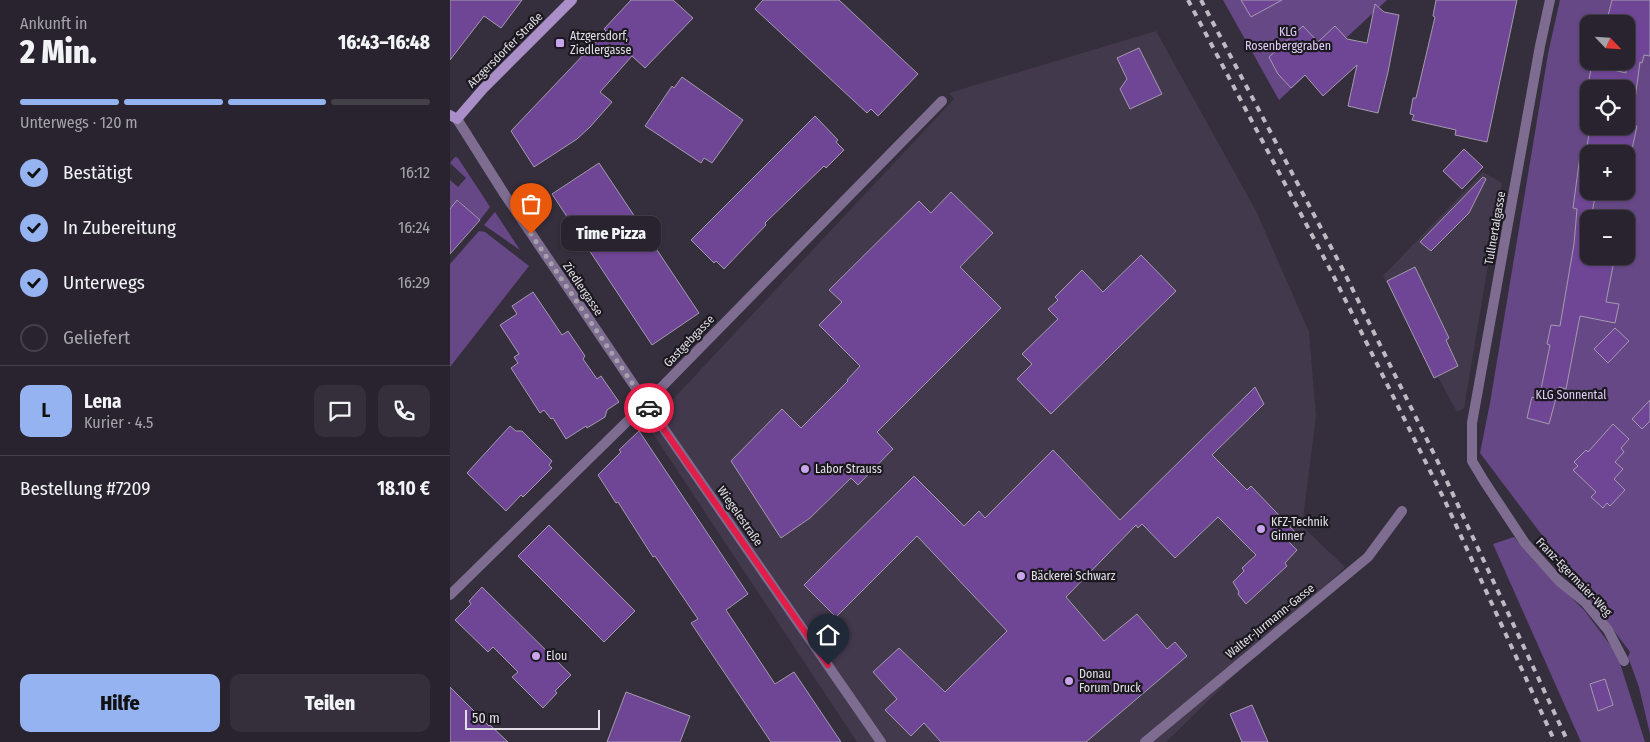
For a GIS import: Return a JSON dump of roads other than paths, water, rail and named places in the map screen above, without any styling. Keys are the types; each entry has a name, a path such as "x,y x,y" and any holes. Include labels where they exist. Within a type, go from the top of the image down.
{"street":[{"name":"Atzgersdorfer Straße","path":"453,117 572,0"},
{"name":"Tullnertalgasse","path":"1472,461 1472,423 1550,0"},
{"name":"Gastgebgasse","path":"450,595 646,403 942,101"},
{"name":"Ziedlergasse","path":"453,117 646,403"},
{"name":"Wiegelestraße","path":"646,403 881,742"},
{"name":"Franz-Egermaier-Weg","path":"1472,461 1524,543 1559,581 1585,602 1608,630 1624,661"},
{"name":"Walter-Jurmann-Gasse","path":"1145,742 1364,561 1402,510"}],"railway":[{"path":"1188,0 1332,273 1445,501 1555,742"},
{"path":"1201,0 1342,268 1437,460 1568,742"}],"place":[{"name":"Atzgersdorf, Ziedlergasse","path":"560,43"},
{"name":"Time Pizza","path":"531,234"},
{"name":"Labor Strauss","path":"805,469"},
{"name":"KFZ-Technik Ginner","path":"1261,529"},
{"name":"Bäckerei Schwarz","path":"1021,576"},
{"name":"Elou","path":"536,656"},
{"name":"Donau Forum Druck","path":"1069,681"}],"park label":[{"name":"KLG Rosenberggraben","path":"1288,39"},
{"name":"KLG Sonnental","path":"1571,395"}]}
